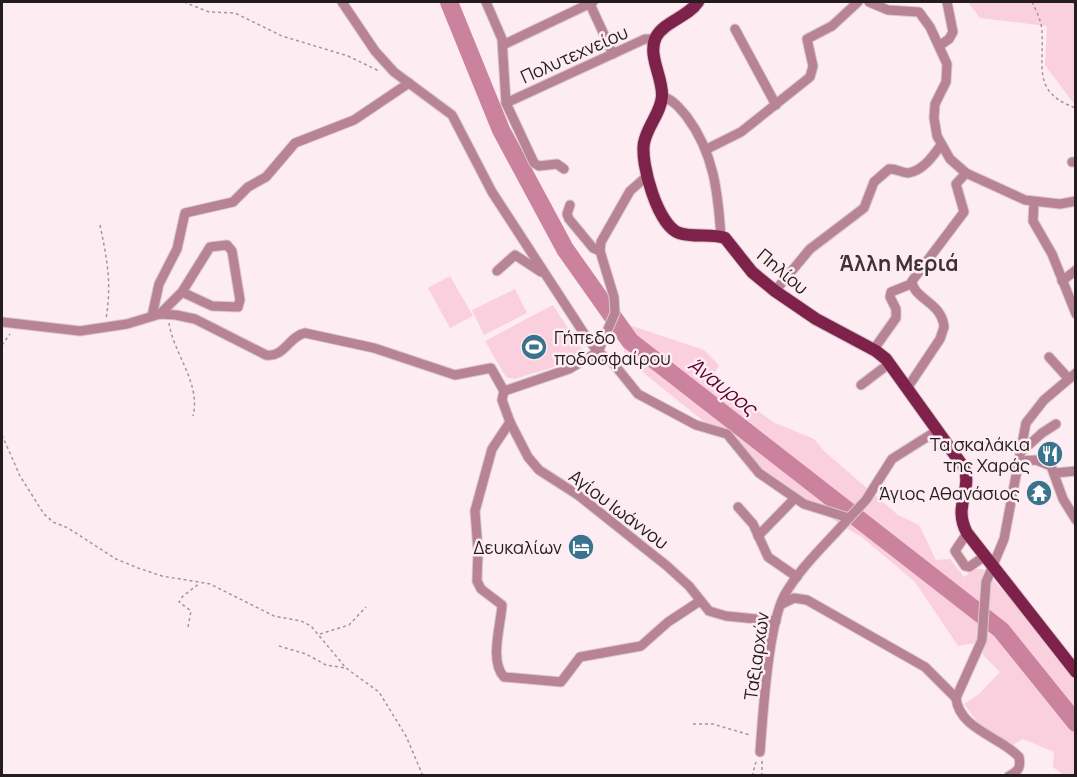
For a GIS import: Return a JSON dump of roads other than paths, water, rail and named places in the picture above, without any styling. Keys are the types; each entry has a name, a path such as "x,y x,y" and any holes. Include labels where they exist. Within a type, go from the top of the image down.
{"main road":[{"path":"698,2 690,11 662,30 656,39 654,58 662,96 643,145 647,176 664,219 674,231 721,237"},
{"name":"Πηλίου","path":"721,237 730,244 752,272 775,291 816,319 874,349 890,363 966,472 960,510 967,533 1076,672"}],"street":[{"path":"342,2 375,51 399,76 452,116 492,192 548,278 598,352 613,363 638,394 696,425 727,434 759,473 795,498 815,508 849,517"},
{"path":"486,2 503,45 502,75 506,103 534,163 539,166 557,164 564,169"},
{"path":"503,45 591,2 613,54"},
{"path":"707,149 741,132 813,72 807,39 832,26 858,2"},
{"path":"869,2 888,10 919,12 926,20 948,71 934,112 935,128 941,145 950,159 966,173 1035,202 1060,204 1076,201"},
{"path":"939,46 951,37 953,32 947,2"},
{"path":"735,29 776,105"},
{"name":"Πολυτεχνείου","path":"506,103 645,39 656,39"},
{"path":"159,315 159,284 177,249 185,213 233,202 248,187 266,177 295,143 354,120 409,83"},
{"path":"662,96 680,108 707,149 715,180 721,237"},
{"path":"775,291 810,249 864,208 879,175 889,169 906,173 916,170 931,158 941,145"},
{"path":"874,349 896,316 891,292 911,284 964,213 956,186 959,179 966,173"},
{"path":"504,391 569,369 598,352 615,313 614,297 600,251 601,242 630,191 647,176"},
{"path":"1035,202 1033,221 1052,254 1076,314"},
{"path":"570,205 567,213 569,219 593,248 600,251"},
{"path":"2,322 80,331 159,315 182,292 210,247 227,245 232,251 240,300 238,307 212,306 182,292"},
{"path":"497,271 509,258 516,255 548,278"},
{"path":"1062,281 1076,270"},
{"path":"908,387 940,339 944,327 938,308 911,284"},
{"name":"Αγίου Ιωάννου","path":"159,315 195,320 266,355 278,353 297,335 312,333 374,348 455,375 491,368 504,391 502,400 510,422 534,465 578,495 668,566 689,586 709,611 721,616 776,621"},
{"path":"956,698 978,650 984,629 984,591 988,560 1004,539 1023,430 1029,417 1072,376 1049,357"},
{"path":"861,385 890,363"},
{"path":"510,422 492,449 475,511 477,582 481,590 502,605 498,659 504,677 561,682 580,657 641,646 668,622 700,601"},
{"path":"1019,457 1042,433 1056,424"},
{"name":"Ταξιαρχών","path":"760,752 779,609 797,577 866,500 892,459 938,430"},
{"path":"1019,457 1044,462 1055,473 1063,499 1076,520"},
{"path":"1055,473 1076,471"},
{"path":"758,536 795,498"},
{"path":"738,507 752,522 768,556 797,577"},
{"path":"967,533 955,551 956,557 967,567 988,560"},
{"path":"779,609 794,598 807,600 924,667 956,698 961,710 976,727 1019,757 1018,771 1010,776"}],"waterway":[{"name":"Άναυρος","path":"449,2 501,130 565,249 630,341 1001,630 1076,723"}],"place":[{"name":"Γήπεδο ποδοσφαίρου","path":"534,347"},
{"name":"Τα σκαλάκια της Χαράς","path":"1050,454"},
{"name":"Άγιος Αθανάσιος","path":"1039,493"},
{"name":"Δευκαλίων","path":"581,547"}],"district":[{"name":"Άλλη Μεριά","path":"899,263"}]}
